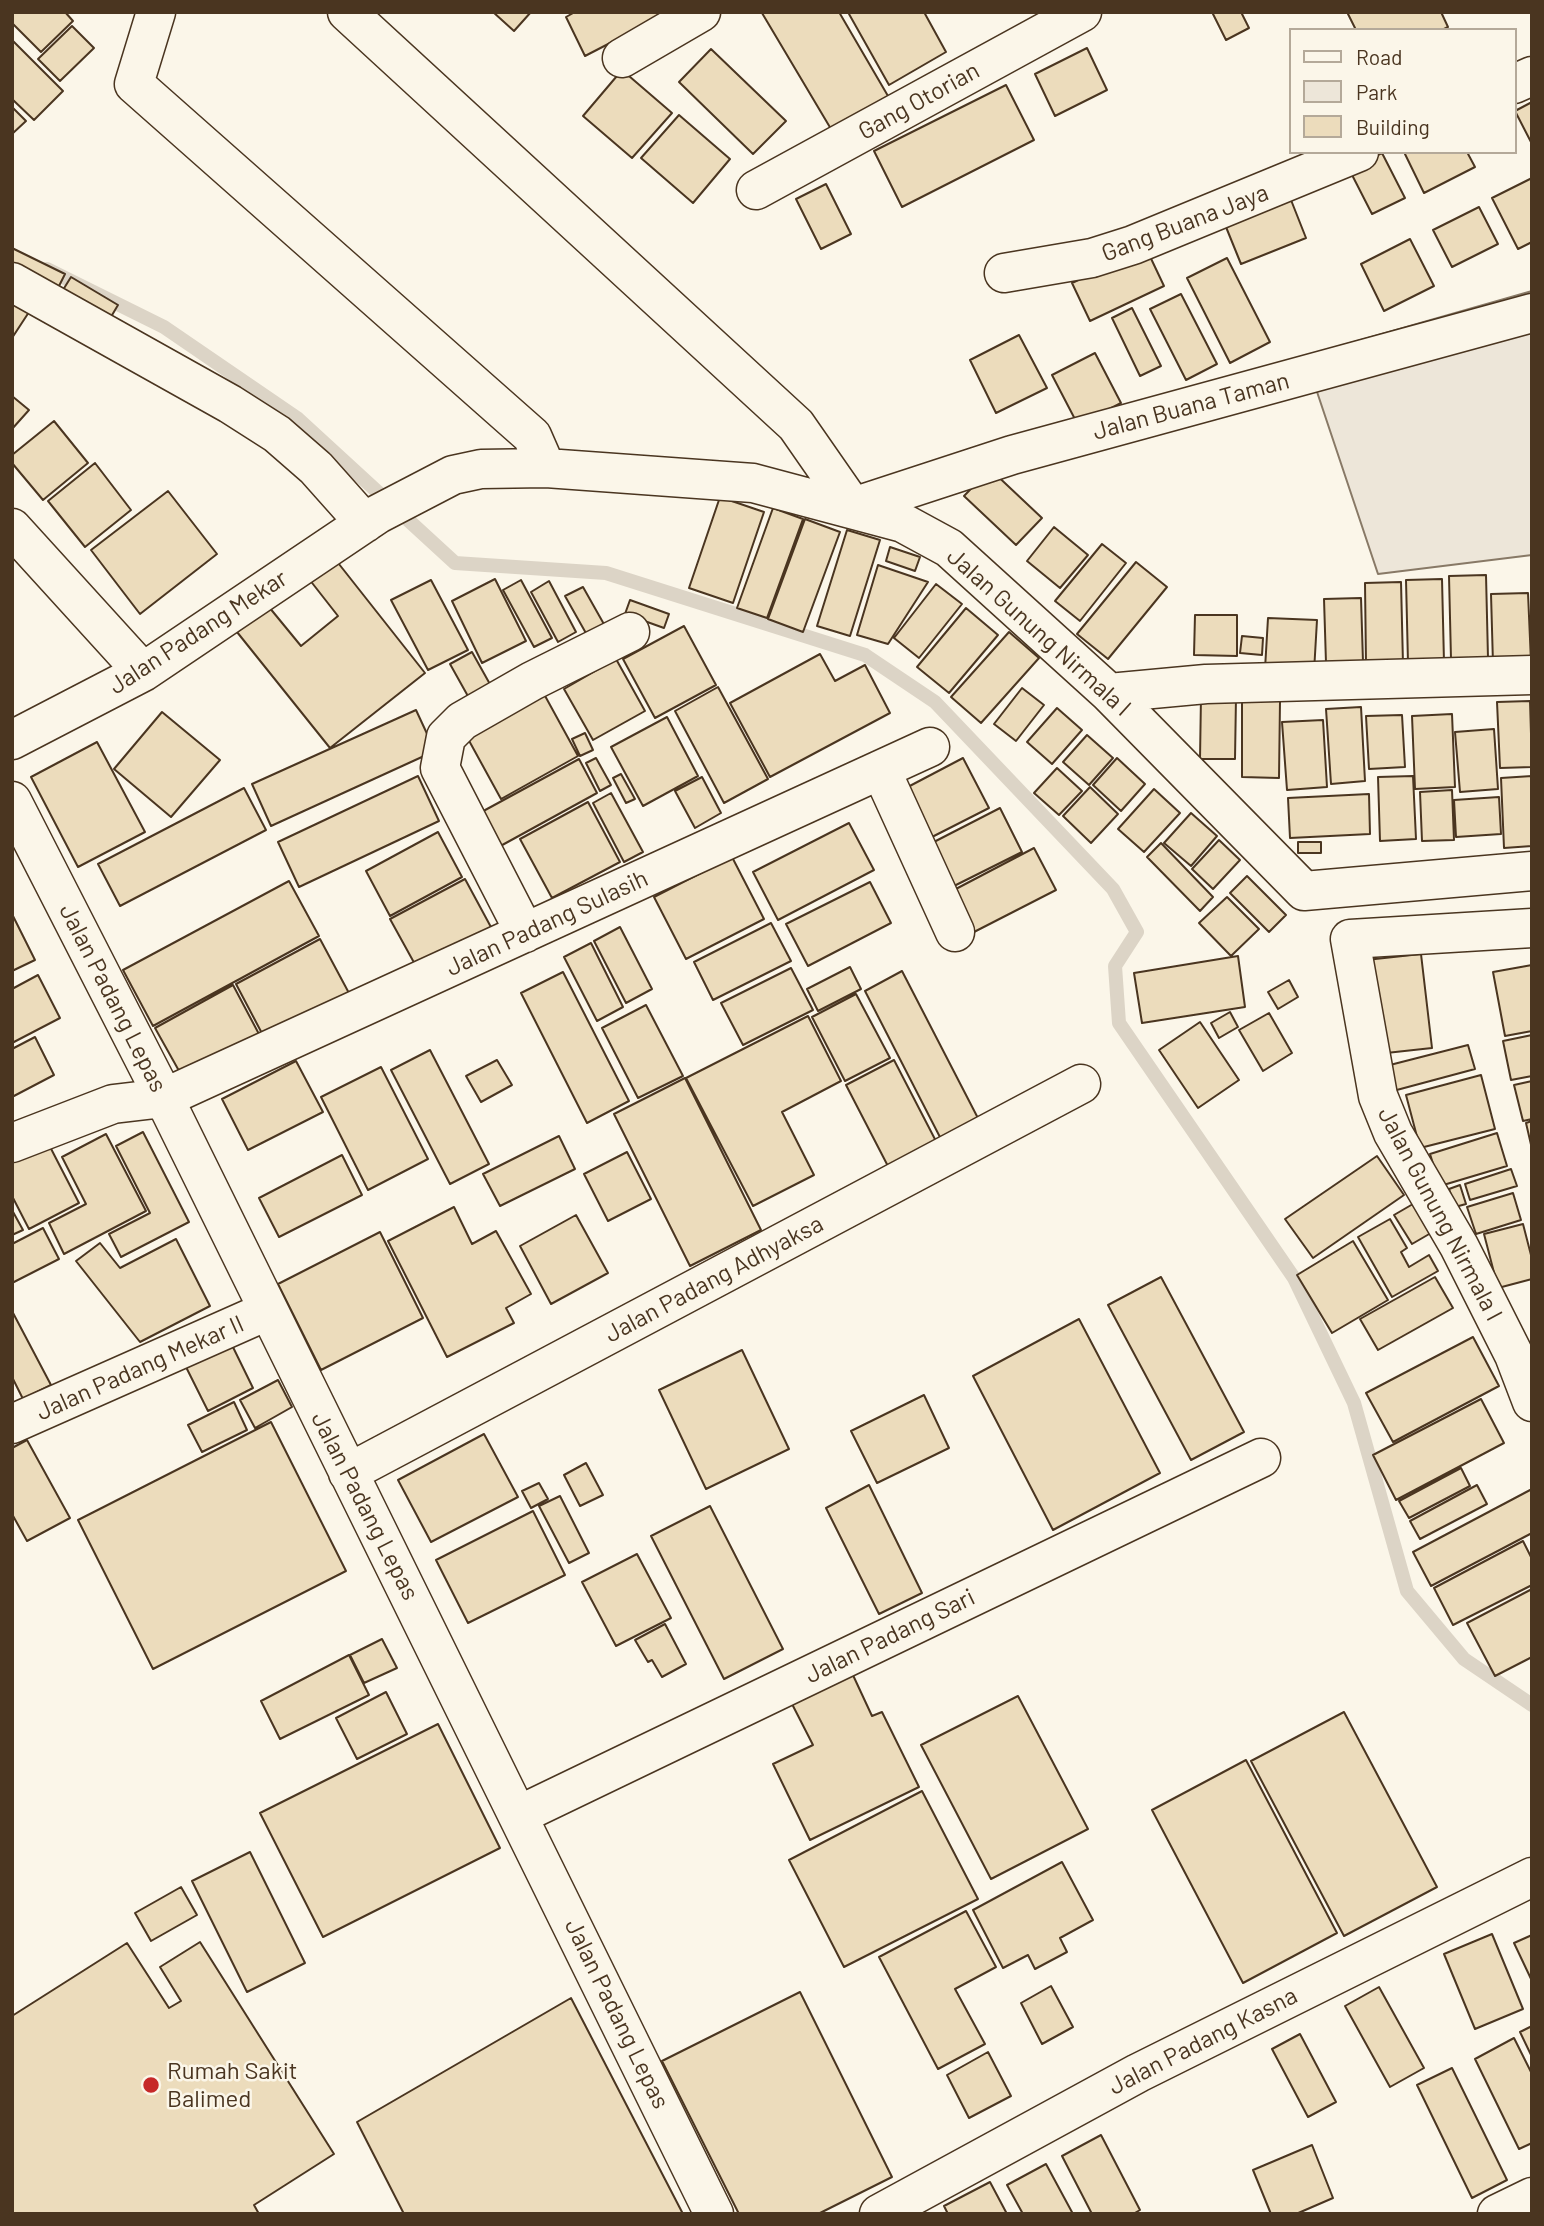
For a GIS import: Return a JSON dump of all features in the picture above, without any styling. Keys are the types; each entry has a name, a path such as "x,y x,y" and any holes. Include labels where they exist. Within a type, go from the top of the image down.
{"street":[{"path":"156,12 134,84 532,436 546,468"},
{"path":"347,12 796,425 853,507"},
{"path":"622,58 701,12"},
{"name":"Gang Otorian","path":"756,190 1082,12"},
{"path":"1516,83 1532,76"},
{"name":"Gang Buana Jaya","path":"1004,273 1091,258 1133,245 1354,154"},
{"path":"12,282 230,404 277,435 372,519"},
{"name":"Jalan Buana Taman","path":"853,507 1012,455 1532,313"},
{"name":"Jalan Gunung Nirmala I","path":"424,489 453,475 481,469 546,468 753,482 853,507 903,523 949,548 1109,693 1304,891 1532,871"},
{"name":"Jalan Padang Mekar","path":"12,740 143,672 372,519 424,489"},
{"path":"12,528 143,672"},
{"path":"525,933 440,768 446,737 462,721 532,681 630,632"},
{"path":"1109,693 1206,684 1532,675"},
{"name":"Jalan Padang Sulasih","path":"12,1143 113,1104 164,1098 930,747"},
{"path":"881,770 955,932"},
{"name":"Jalan Padang Lepas","path":"12,801 164,1098 714,2214"},
{"name":"Jalan Gunung Nirmala I","path":"1532,928 1350,939 1370,1060 1383,1108 1393,1133 1459,1245 1514,1355 1532,1402"},
{"name":"Jalan Padang Adhyaksa","path":"348,1473 1081,1084"},
{"name":"Jalan Padang Mekar II","path":"12,1424 267,1311"},
{"name":"Jalan Padang Sari","path":"519,1815 1261,1458"},
{"name":"Jalan Padang Kasna","path":"879,2214 1138,2073 1532,1877"},
{"path":"1497,2214 1532,2197"}],"green space":[{"path":"1532,291 1532,555 1378,574 1305,356"}],"building":[{"path":"12,12 65,12 73,21 41,52 12,23"},
{"path":"493,12 531,12 514,31"},
{"path":"575,12 670,12 585,56 566,17"},
{"path":"839,12 888,96 831,129 762,13"},
{"path":"924,12 946,52 889,85 849,14"},
{"path":"1212,12 1241,12 1249,28 1226,40"},
{"path":"1347,12 1441,12 1448,27 1446,28 1355,28"},
{"path":"72,26 94,48 60,81 38,59"},
{"path":"12,40 63,91 34,120 12,99"},
{"path":"1087,48 1107,90 1055,116 1035,74"},
{"path":"711,49 786,121 753,154 679,82"},
{"path":"622,70 672,113 632,158 583,116"},
{"path":"1006,85 1034,140 902,207 874,151"},
{"path":"1532,102 1532,144 1516,113"},
{"path":"12,107 26,121 12,134"},
{"path":"679,115 730,159 693,203 641,158"},
{"path":"1383,154 1405,198 1372,214 1349,169"},
{"path":"1405,154 1468,154 1475,167 1424,193"},
{"path":"1532,178 1532,242 1518,249 1492,198"},
{"path":"826,184 851,234 821,249 796,199"},
{"path":"1291,200 1306,238 1241,264 1226,227"},
{"path":"1479,207 1498,244 1452,267 1433,230"},
{"path":"1410,239 1434,286 1384,311 1361,264"},
{"path":"12,248 65,274 54,296 12,276"},
{"path":"1146,248 1164,286 1090,321 1072,283"},
{"path":"1227,258 1270,342 1230,363 1187,278"},
{"path":"71,277 118,305 105,327 58,298"},
{"path":"1181,294 1217,364 1186,380 1150,309"},
{"path":"12,296 31,309 12,338"},
{"path":"1132,308 1161,366 1140,376 1112,318"},
{"path":"1019,335 1047,388 996,413 970,360"},
{"path":"1095,353 1121,403 1078,425 1052,375"},
{"path":"12,396 29,410 12,429"},
{"path":"54,421 88,463 43,500 12,463 12,455"},
{"path":"95,463 131,510 85,547 48,501"},
{"path":"990,469 1042,518 1016,545 964,496"},
{"path":"168,491 217,554 140,614 91,550"},
{"path":"720,497 764,512 733,603 689,588"},
{"path":"773,508 803,519 767,618 737,608"},
{"path":"805,519 840,532 803,632 768,619"},
{"path":"1054,527 1088,555 1060,588 1027,561"},
{"path":"847,530 880,540 850,636 817,626"},
{"path":"1102,544 1126,563 1080,621 1055,601"},
{"path":"890,547 920,557 915,571 886,561"},
{"path":"335,559 425,673 330,748 237,632 269,607 301,646 338,616 309,579"},
{"path":"1136,562 1167,587 1108,659 1077,634"},
{"path":"878,565 928,582 888,644 857,635"},
{"path":"1486,575 1488,658 1451,659 1449,576"},
{"path":"495,579 526,641 482,663 452,601"},
{"path":"1442,579 1444,662 1408,663 1406,580"},
{"path":"431,580 468,650 428,670 391,600"},
{"path":"521,580 552,638 534,647 503,590"},
{"path":"549,581 576,632 558,642 531,592"},
{"path":"1401,582 1403,664 1366,664 1365,583"},
{"path":"936,584 962,604 919,658 894,638"},
{"path":"583,587 605,626 587,635 565,596"},
{"path":"1528,593 1531,662 1493,664 1491,594"},
{"path":"1361,598 1363,662 1326,663 1324,599"},
{"path":"630,600 669,614 664,628 625,614"},
{"path":"966,608 998,635 949,693 917,667"},
{"path":"1195,615 1237,615 1237,656 1194,655"},
{"path":"1268,618 1317,620 1314,672 1265,669"},
{"path":"684,626 716,685 655,718 623,659"},
{"path":"1009,632 1039,658 981,723 951,697"},
{"path":"1242,636 1263,638 1262,655 1240,653"},
{"path":"472,652 491,686 469,698 450,664"},
{"path":"820,654 835,681 865,665 890,713 770,777 730,703"},
{"path":"616,659 645,711 593,740 564,689"},
{"path":"718,687 768,779 724,803 675,711"},
{"path":"1022,688 1044,705 1016,741 994,724"},
{"path":"544,694 578,756 501,799 467,737"},
{"path":"1201,696 1236,697 1235,759 1200,759"},
{"path":"1242,701 1280,701 1279,778 1242,777"},
{"path":"1530,701 1532,767 1500,768 1497,702"},
{"path":"1361,707 1365,781 1331,784 1326,709"},
{"path":"1057,708 1082,730 1052,764 1027,742"},
{"path":"416,710 435,751 271,826 252,784"},
{"path":"162,712 220,760 171,817 114,769"},
{"path":"1452,714 1455,787 1415,789 1412,716"},
{"path":"1402,715 1405,767 1369,769 1366,716"},
{"path":"667,717 698,776 643,806 611,747"},
{"path":"1323,720 1327,787 1287,790 1282,722"},
{"path":"1494,729 1498,789 1460,792 1455,732"},
{"path":"585,733 593,750 580,756 572,739"},
{"path":"1087,735 1113,758 1089,785 1063,762"},
{"path":"97,742 145,832 78,867 31,777"},
{"path":"596,758 611,785 600,791 586,763"},
{"path":"963,758 989,808 930,838 904,789"},
{"path":"1117,758 1145,784 1121,811 1093,785"},
{"path":"579,759 597,793 495,849 476,815"},
{"path":"1057,768 1082,791 1059,815 1034,793"},
{"path":"621,774 635,799 626,803 613,778"},
{"path":"418,776 439,821 299,887 278,842"},
{"path":"1413,776 1416,839 1380,841 1378,777"},
{"path":"1532,776 1532,846 1504,848 1501,778"},
{"path":"702,777 721,813 695,828 675,791"},
{"path":"1090,787 1118,814 1091,843 1063,816"},
{"path":"244,788 266,830 120,906 98,864"},
{"path":"1154,789 1180,813 1144,852 1118,829"},
{"path":"1452,790 1454,840 1422,841 1420,792"},
{"path":"611,793 643,852 624,862 593,803"},
{"path":"1369,794 1370,834 1290,838 1288,798"},
{"path":"1499,797 1501,834 1456,837 1454,800"},
{"path":"588,802 620,862 552,898 520,839"},
{"path":"1000,808 1022,852 950,888 928,845"},
{"path":"1191,813 1217,836 1191,866 1164,843"},
{"path":"849,823 874,870 778,920 753,872"},
{"path":"438,832 462,877 390,916 366,871"},
{"path":"1219,840 1240,860 1213,889 1192,869"},
{"path":"1298,842 1321,842 1321,853 1298,853"},
{"path":"1161,843 1213,897 1200,911 1147,857"},
{"path":"1034,848 1056,890 974,932 952,891"},
{"path":"732,857 764,919 686,959 654,897"},
{"path":"1247,876 1286,915 1269,932 1230,893"},
{"path":"465,879 492,929 417,968 390,919"},
{"path":"289,881 319,936 153,1026 123,970"},
{"path":"870,882 891,923 808,966 786,924"},
{"path":"1227,897 1259,929 1231,956 1199,923"},
{"path":"12,914 35,960 12,971"},
{"path":"771,923 791,961 713,1000 694,962"},
{"path":"620,927 652,989 626,1003 594,941"},
{"path":"320,939 350,995 266,1041 236,984"},
{"path":"591,943 623,1007 597,1021 564,957"},
{"path":"1421,954 1432,1048 1377,1054 1366,960"},
{"path":"1238,956 1245,1007 1142,1023 1134,973"},
{"path":"1532,965 1532,1031 1505,1036 1493,972"},
{"path":"850,967 861,989 818,1011 807,989"},
{"path":"791,968 813,1010 743,1045 721,1003"},
{"path":"902,971 981,1124 943,1143 865,991"},
{"path":"563,972 629,1101 587,1123 521,993"},
{"path":"38,975 60,1018 12,1043 12,989"},
{"path":"1289,980 1298,997 1278,1009 1268,992"},
{"path":"233,985 260,1036 183,1078 155,1028"},
{"path":"856,994 890,1058 845,1081 812,1017"},
{"path":"646,1005 683,1076 638,1098 602,1028"},
{"path":"1230,1012 1238,1027 1219,1038 1211,1023"},
{"path":"1269,1013 1292,1053 1263,1071 1239,1030"},
{"path":"808,1016 841,1081 782,1112 814,1175 753,1206 686,1078"},
{"path":"1200,1022 1239,1080 1198,1108 1159,1050"},
{"path":"1532,1035 1532,1076 1511,1080 1503,1041"},
{"path":"35,1037 54,1075 12,1097 12,1049"},
{"path":"1468,1045 1475,1069 1393,1091 1386,1066"},
{"path":"430,1050 489,1164 450,1184 391,1070"},
{"path":"497,1060 512,1085 481,1102 466,1076"},
{"path":"894,1060 939,1147 891,1172 846,1085"},
{"path":"296,1061 323,1112 248,1150 222,1099"},
{"path":"381,1067 428,1159 368,1190 321,1097"},
{"path":"1481,1075 1495,1129 1420,1148 1406,1095"},
{"path":"685,1078 761,1230 690,1266 614,1114"},
{"path":"1532,1081 1532,1119 1523,1121 1514,1085"},
{"path":"1532,1121 1532,1149 1526,1123"},
{"path":"143,1132 189,1222 121,1257 109,1234 150,1213 116,1146"},
{"path":"1497,1133 1507,1166 1440,1186 1430,1154"},
{"path":"106,1134 146,1211 64,1254 49,1223 86,1204 62,1157"},
{"path":"559,1136 575,1169 500,1206 483,1174"},
{"path":"46,1139 79,1203 29,1229 12,1196 12,1156"},
{"path":"627,1152 651,1199 608,1221 584,1174"},
{"path":"342,1155 362,1195 279,1237 259,1198"},
{"path":"1377,1156 1404,1195 1313,1258 1285,1219"},
{"path":"1511,1169 1517,1186 1470,1200 1465,1184"},
{"path":"1460,1185 1466,1204 1455,1207 1449,1189"},
{"path":"1513,1193 1521,1220 1476,1234 1467,1207"},
{"path":"1425,1197 1443,1226 1412,1244 1394,1215"},
{"path":"454,1207 472,1244 496,1231 531,1294 506,1308 514,1323 447,1357 388,1241"},
{"path":"12,1210 23,1230 12,1235"},
{"path":"576,1215 608,1273 551,1304 520,1246"},
{"path":"1390,1219 1407,1248 1401,1252 1409,1267 1429,1255 1438,1271 1392,1297 1358,1237"},
{"path":"1523,1224 1532,1259 1532,1279 1498,1288 1484,1234"},
{"path":"43,1228 59,1259 12,1283 12,1244"},
{"path":"380,1232 423,1318 321,1370 278,1284"},
{"path":"176,1239 210,1306 140,1342 76,1261 100,1243 120,1268"},
{"path":"1353,1241 1388,1300 1332,1333 1297,1275"},
{"path":"1161,1277 1244,1432 1191,1460 1108,1305"},
{"path":"1435,1277 1453,1308 1378,1350 1360,1319"},
{"path":"12,1311 51,1385 23,1399 12,1377"},
{"path":"1079,1319 1160,1473 1053,1530 973,1376"},
{"path":"1473,1337 1499,1386 1393,1442 1366,1393"},
{"path":"229,1339 253,1388 208,1411 183,1361"},
{"path":"742,1350 789,1449 706,1489 659,1390"},
{"path":"278,1380 292,1407 255,1428 240,1400"},
{"path":"924,1395 949,1448 877,1483 851,1431"},
{"path":"1481,1399 1504,1443 1396,1500 1373,1455"},
{"path":"234,1402 247,1430 202,1452 188,1425"},
{"path":"271,1422 346,1571 153,1669 78,1520"},
{"path":"484,1434 518,1497 431,1542 398,1480"},
{"path":"27,1440 70,1518 27,1541 12,1514 12,1448"},
{"path":"586,1463 603,1495 580,1506 564,1475"},
{"path":"1461,1468 1470,1486 1409,1518 1399,1501"},
{"path":"539,1483 548,1499 531,1508 522,1491"},
{"path":"869,1485 922,1593 879,1614 826,1508"},
{"path":"1477,1485 1487,1504 1420,1539 1410,1521"},
{"path":"1532,1489 1532,1533 1431,1586 1413,1552"},
{"path":"560,1496 589,1553 569,1563 539,1506"},
{"path":"710,1506 783,1649 724,1679 651,1536"},
{"path":"533,1511 565,1575 468,1623 436,1560"},
{"path":"1523,1541 1532,1559 1532,1585 1453,1625 1434,1588"},
{"path":"637,1554 671,1618 616,1646 582,1582"},
{"path":"1532,1589 1532,1657 1495,1676 1467,1623"},
{"path":"665,1624 686,1664 662,1677 652,1660 648,1662 635,1640"},
{"path":"382,1639 397,1668 364,1683 350,1655"},
{"path":"349,1655 369,1695 280,1739 261,1701"},
{"path":"852,1673 872,1716 882,1712 919,1787 810,1840 773,1764 813,1745 791,1702"},
{"path":"386,1692 407,1734 357,1759 336,1718"},
{"path":"1018,1696 1088,1829 991,1879 921,1745"},
{"path":"1344,1712 1437,1887 1344,1936 1251,1761"},
{"path":"438,1724 500,1848 323,1937 260,1813"},
{"path":"1246,1760 1337,1933 1243,1983 1152,1810"},
{"path":"922,1791 978,1899 844,1967 789,1860"},
{"path":"250,1852 305,1963 247,1992 192,1881"},
{"path":"1062,1862 1093,1920 1060,1938 1067,1952 1035,1969 1028,1955 1003,1968 973,1910"},
{"path":"181,1887 197,1915 151,1941 135,1913"},
{"path":"966,1911 996,1967 955,1989 985,2044 938,2069 879,1957"},
{"path":"1492,1934 1523,2009 1475,2029 1444,1954"},
{"path":"1532,1935 1532,1981 1514,1943"},
{"name":"Rumah Sakit Balimed","path":"200,1942 334,2154 254,2205 259,2214 12,2214 12,2016 127,1943 169,2008 181,2001 160,1967"},
{"path":"1051,1986 1073,2027 1042,2044 1021,2003"},
{"path":"1379,1987 1424,2068 1390,2087 1345,2006"},
{"path":"800,1992 892,2177 818,2214 739,2214 662,2061"},
{"path":"571,1998 683,2214 404,2214 357,2122"},
{"path":"1532,2026 1532,2057 1520,2032"},
{"path":"1300,2034 1336,2102 1308,2117 1272,2049"},
{"path":"1514,2038 1532,2074 1532,2143 1519,2149 1475,2059"},
{"path":"988,2052 1011,2096 969,2118 947,2075"},
{"path":"1452,2068 1507,2180 1472,2198 1417,2085"},
{"path":"1101,2135 1140,2210 1133,2214 1092,2214 1062,2156"},
{"path":"1312,2145 1333,2198 1296,2214 1271,2214 1253,2170"},
{"path":"1046,2164 1073,2214 1023,2214 1007,2185"},
{"path":"990,2182 1007,2214 948,2214 944,2206"}],"waterway":[{"path":"47,269 164,327 297,418 455,563 606,573 865,655 935,702 1113,889 1137,932 1115,966 1119,1023 1294,1278 1354,1403 1407,1591 1464,1659 1532,1705"}],"place":[{"name":"Rumah Sakit Balimed","path":"151,2085"}]}
